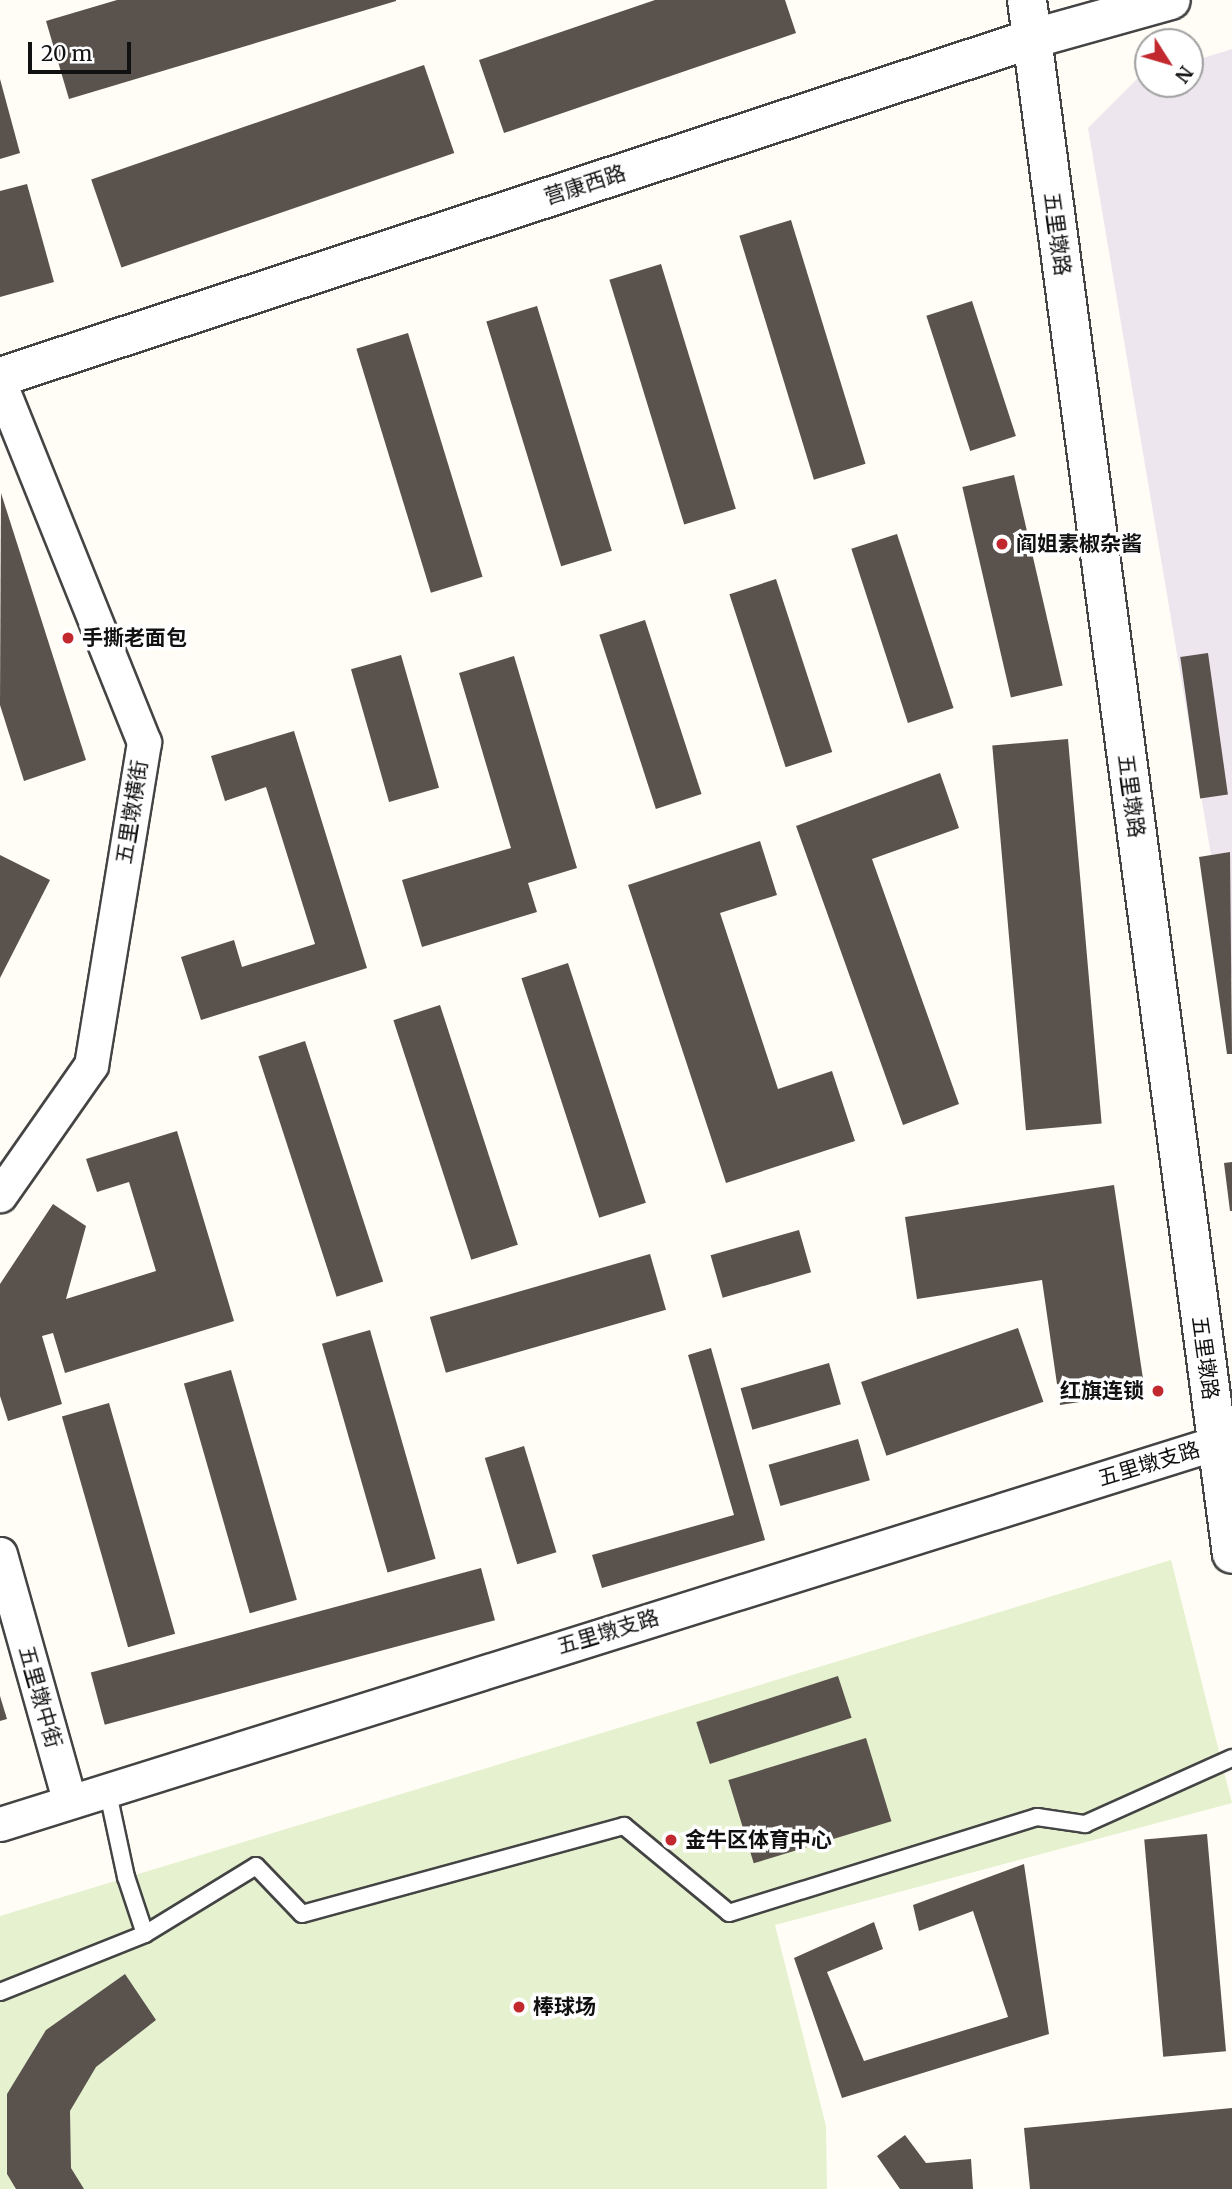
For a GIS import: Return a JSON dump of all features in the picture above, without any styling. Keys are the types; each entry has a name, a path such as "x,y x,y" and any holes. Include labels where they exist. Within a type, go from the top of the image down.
{"street":[{"name":"五里墩路","path":"1027,0 1232,1554"},
{"name":"营康西路","path":"0,377 1031,39 1171,0"},
{"name":"五里墩横街","path":"0,384 144,742 91,1065 0,1195"},
{"name":"五里墩支路","path":"0,1824 107,1788 1216,1443"},
{"name":"五里墩中街","path":"0,1554 69,1800"}],"lane":[{"path":"0,1992 145,1934 256,1866 302,1914 624,1826 729,1913 1037,1817 1085,1824 1232,1758"},
{"path":"107,1788 127,1877 145,1934"}],"shaded area":[{"path":"1232,49 1232,979 1088,128 1134,82 1134,98 1204,98 1204,58"}],"green space":[{"name":"金牛区体育中心","path":"1171,1560 1232,1803 775,1925 826,2126 827,2189 0,2189 0,1916"}],"building":[{"path":"117,0 396,1 69,99 46,21"},
{"path":"655,0 785,0 796,33 504,133 479,60"},
{"path":"424,65 454,153 121,268 91,180"},
{"path":"0,79 20,153 0,159"},
{"path":"27,184 54,282 0,297 0,191"},
{"path":"791,220 866,464 814,480 739,236"},
{"path":"661,264 736,509 684,525 609,280"},
{"path":"972,301 1016,436 970,451 926,316"},
{"path":"537,306 612,551 561,566 486,321"},
{"path":"408,333 483,577 431,593 356,349"},
{"path":"1014,475 1063,685 1011,697 962,487"},
{"path":"1,493 86,760 24,781 0,705"},
{"path":"897,534 954,708 908,723 851,549"},
{"path":"776,579 832,752 786,767 729,594"},
{"path":"645,620 702,794 656,809 599,635"},
{"path":"1208,653 1228,795 1200,799 1180,657"},
{"path":"401,655 439,788 389,802 351,669"},
{"path":"514,656 577,868 528,883 537,912 422,947 402,880 511,848 459,673"},
{"path":"294,731 367,968 201,1020 181,957 234,940 242,967 315,944 266,787 225,801 211,756"},
{"path":"1068,739 1102,1124 1026,1130 992,746"},
{"path":"940,773 959,828 872,859 959,1104 903,1125 796,826"},
{"path":"760,841 777,895 720,913 778,1089 832,1071 855,1141 726,1183 628,885"},
{"path":"1230,852 1232,1054 1227,1054 1199,857"},
{"path":"0,855 50,880 0,978"},
{"path":"568,963 646,1203 599,1218 521,978"},
{"path":"440,1005 518,1245 471,1260 393,1020"},
{"path":"305,1041 383,1282 337,1297 258,1056"},
{"path":"177,1131 234,1321 65,1373 53,1333 42,1336 62,1404 8,1421 0,1396 0,1284 53,1204 86,1226 66,1299 156,1271 129,1182 97,1192 86,1159"},
{"path":"1232,1162 1232,1211 1230,1211 1224,1163"},
{"path":"1114,1185 1145,1392 1060,1405 1042,1280 917,1299 905,1217"},
{"path":"799,1230 811,1272 723,1298 711,1255"},
{"path":"650,1254 666,1310 446,1373 430,1317"},
{"path":"1018,1328 1043,1402 886,1456 861,1382"},
{"path":"370,1330 436,1559 388,1573 322,1344"},
{"path":"711,1348 765,1540 602,1588 592,1555 734,1515 688,1355"},
{"path":"829,1363 841,1404 752,1430 741,1388"},
{"path":"231,1370 297,1600 250,1613 184,1384"},
{"path":"109,1403 175,1634 128,1647 62,1417"},
{"path":"858,1439 870,1480 780,1506 769,1465"},
{"path":"524,1446 556,1552 517,1564 485,1458"},
{"path":"481,1568 495,1620 105,1725 91,1673"},
{"path":"838,1676 852,1718 710,1764 696,1722"},
{"path":"0,1696 7,1719 0,1721"},
{"path":"866,1738 891,1821 754,1863 728,1780"},
{"path":"1207,1834 1226,2051 1163,2057 1144,1839"},
{"path":"1024,1864 1049,2034 842,2098 794,1958 874,1922 883,1949 827,1972 864,2061 1008,2017 973,1911 919,1931 913,1905"},
{"path":"125,1974 156,2020 96,2067 70,2111 71,2168 84,2189 16,2189 7,2174 7,2094 46,2030"},
{"path":"1232,2108 1232,2189 1030,2189 1024,2128"},
{"path":"905,2135 926,2163 971,2159 973,2189 900,2189 877,2156"}],"place":[{"name":"阎姐素椒杂酱","path":"1002,544"},
{"name":"手撕老面包","path":"68,638"},
{"name":"红旗连锁","path":"1158,1391"},
{"name":"金牛区体育中心","path":"671,1840"},
{"name":"棒球场","path":"519,2007"}]}
